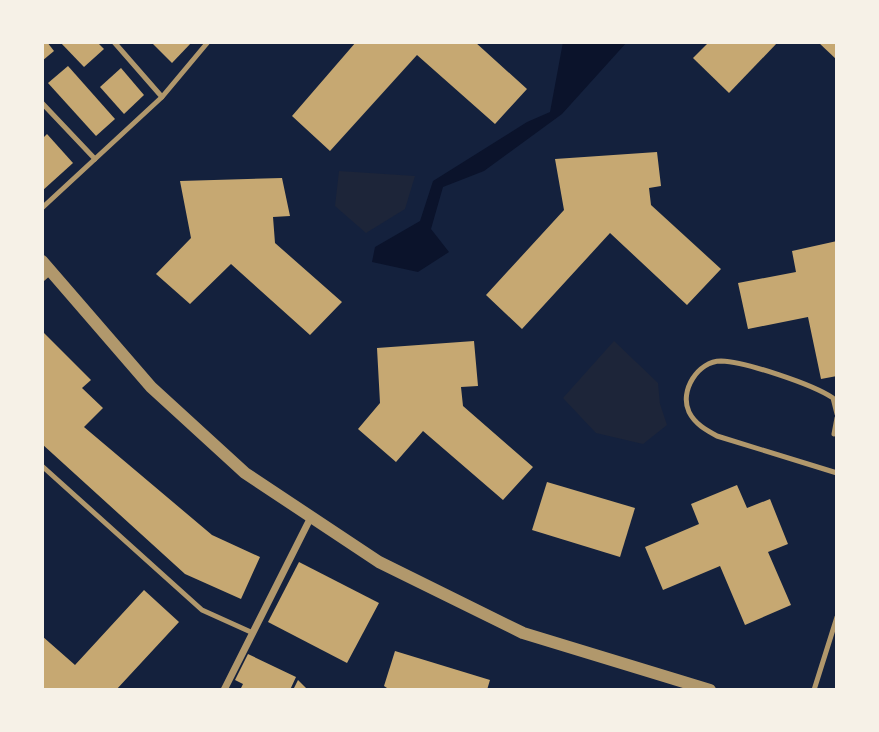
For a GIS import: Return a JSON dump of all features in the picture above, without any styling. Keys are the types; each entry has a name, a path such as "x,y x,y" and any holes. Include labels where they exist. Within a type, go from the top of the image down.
{"street":[{"path":"45,270 161,396 245,473 379,562 523,633 710,690"},
{"path":"224,690 312,517"}],"lane":[{"path":"114,42 162,97"},
{"path":"42,208 162,97 208,42"},
{"path":"42,103 95,159"},
{"path":"834,434 837,416 833,398 818,388 719,361 703,368 691,379 686,394 688,411 700,427 717,436 837,473"},
{"path":"42,466 202,610 253,633"},
{"path":"814,690 837,617"}],"shaded area":[{"path":"563,42 627,42 562,114 484,171 443,187 431,229 449,252 418,272 372,262 375,247 420,221 433,181 527,122 550,112"},
{"path":"339,171 415,176 405,209 366,233 335,206"},
{"path":"614,341 658,383 660,404 667,425 643,444 596,433 563,398"}],"building":[{"path":"42,42 47,42 54,51 42,61"},
{"path":"60,42 97,42 104,49 84,67"},
{"path":"151,42 192,42 172,63"},
{"path":"356,42 475,42 527,89 495,124 417,55 330,151 292,116"},
{"path":"709,42 778,42 729,93 693,58"},
{"path":"818,42 837,42 837,60"},
{"path":"68,66 115,119 96,136 48,83"},
{"path":"121,68 144,95 124,114 100,87"},
{"path":"47,134 73,163 42,191 42,139"},
{"path":"657,152 661,186 649,188 651,205 721,269 687,305 610,233 522,329 486,295 564,210 555,159"},
{"path":"282,178 290,216 273,217 275,243 342,302 310,335 231,264 190,304 156,274 191,238 180,181"},
{"path":"837,241 837,376 821,379 808,317 748,329 738,283 796,272 792,251"},
{"path":"42,331 91,380 82,388 103,408 84,427 212,535 260,557 241,599 185,574 42,444"},
{"path":"474,341 478,386 461,387 463,406 533,467 503,500 423,431 396,462 358,429 380,403 377,348"},
{"path":"547,482 635,508 620,557 532,530"},
{"path":"737,485 747,508 770,499 788,544 768,552 791,605 745,625 720,566 663,590 645,547 699,524 691,504"},
{"path":"299,562 379,603 347,663 268,622"},
{"path":"144,590 179,622 116,690 42,690 42,636 75,665"},
{"path":"395,651 490,680 487,690 390,690 384,686"},
{"path":"248,654 296,677 290,690 240,690 243,684 235,680"},
{"path":"298,680 308,690 293,690"}]}
